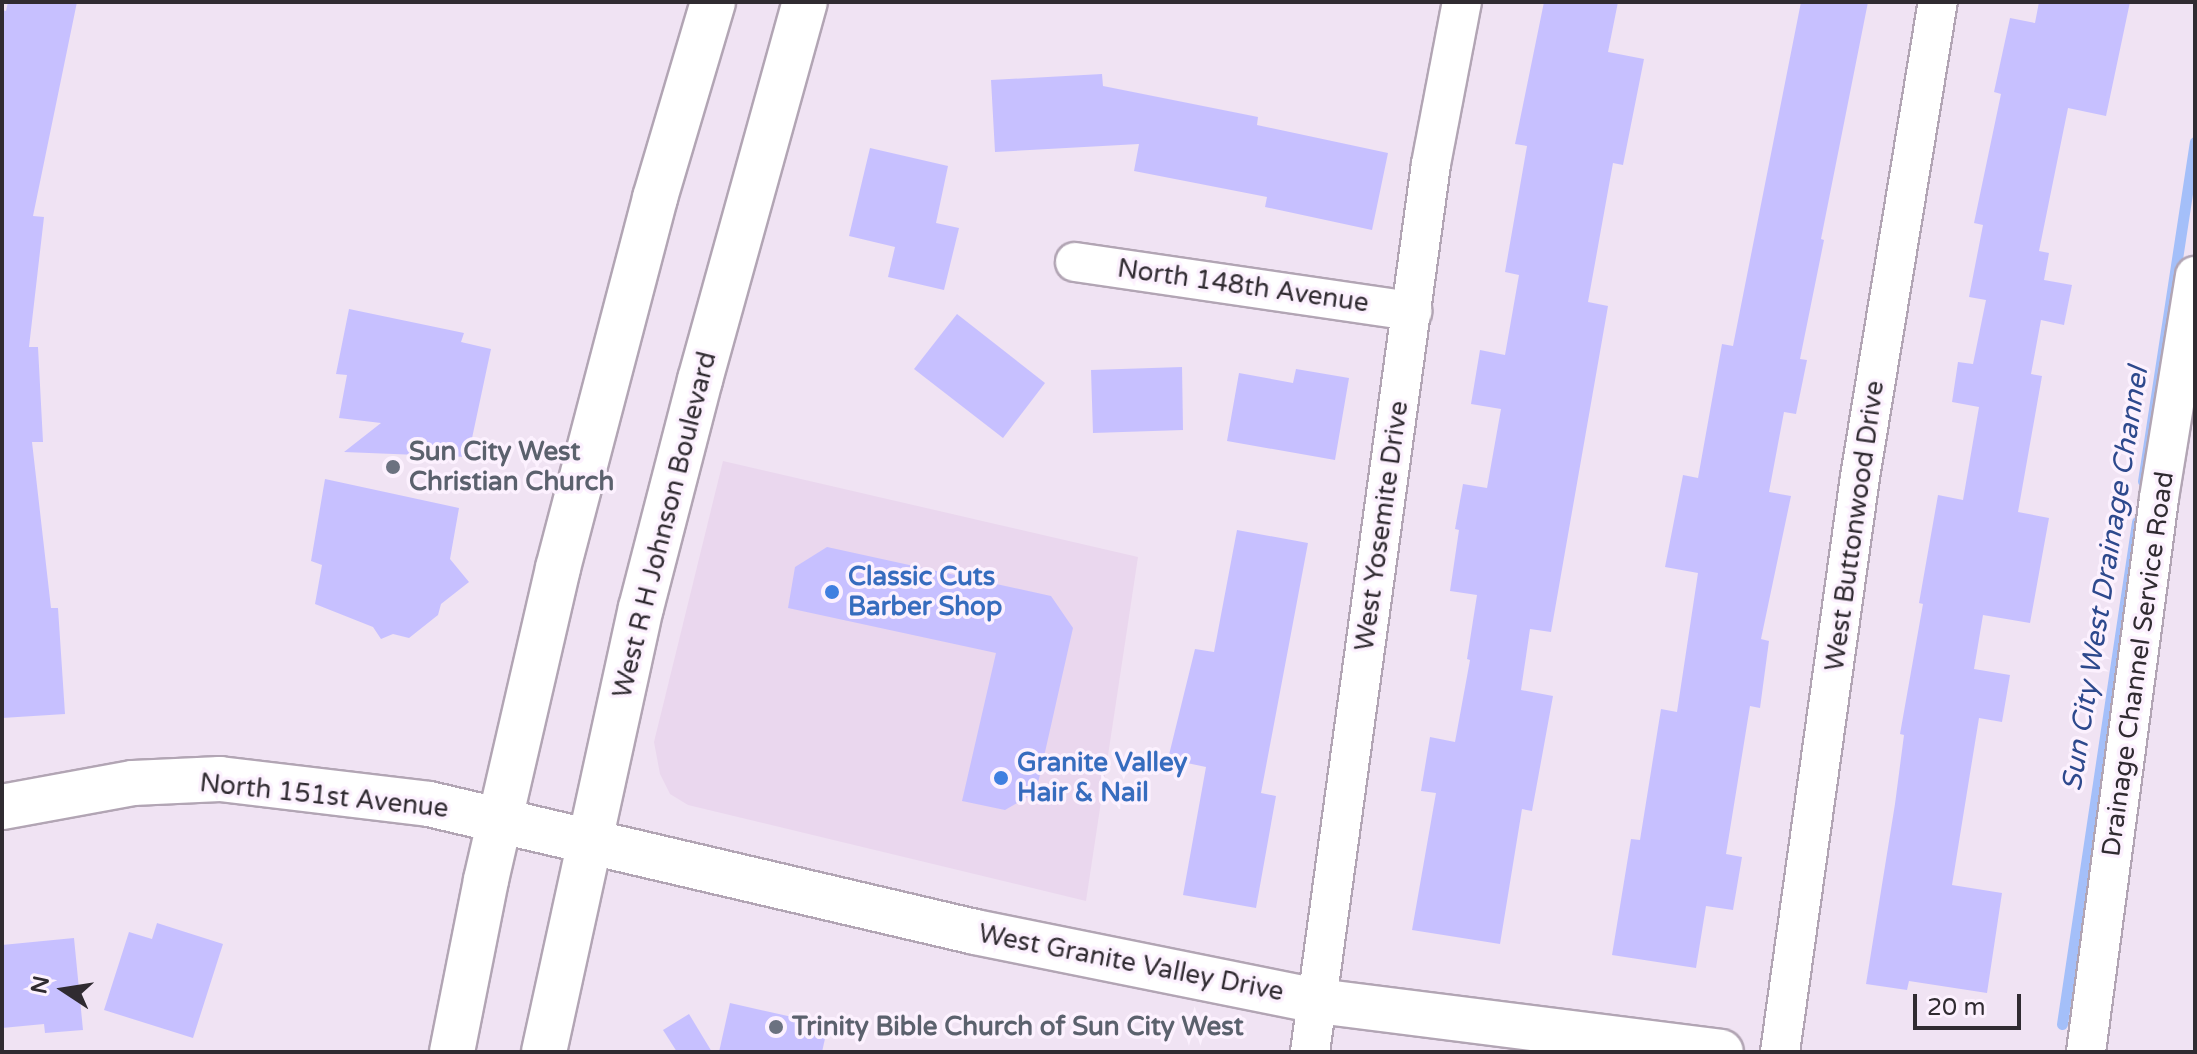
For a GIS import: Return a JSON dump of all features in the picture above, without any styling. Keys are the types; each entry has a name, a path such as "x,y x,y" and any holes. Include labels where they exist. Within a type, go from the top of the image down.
{"main road":[{"path":"452,1052 500,821 577,495 655,198 713,2"},
{"name":"West R H Johnson Boulevard","path":"544,1052 569,838 641,608 700,380 805,2"},
{"name":"North 151st Avenue","path":"2,807 133,783 220,779 429,804 569,838"},
{"name":"West Granite Valley Drive","path":"569,838 975,932 1318,1001 1721,1052"}],"street":[{"name":"West Yosemite Drive","path":"1310,1052 1431,164 1462,2"},
{"name":"West Buttonwood Drive","path":"1780,1052 1860,477 1938,2"},
{"name":"North 148th Avenue","path":"1075,262 1412,311"},
{"name":"Drainage Channel Service Road","path":"2086,1052 2159,498 2195,276"}],"shaded area":[{"path":"723,461 1138,557 1086,901 688,805 670,794 660,774 654,742"}],"building":[{"path":"8,2 77,2 33,216 44,217 29,347 38,347 43,442 32,442 51,608 58,608 65,714 2,718 2,10 6,11"},
{"path":"1544,2 1618,2 1608,52 1644,59 1623,165 1613,163 1588,302 1608,306 1551,632 1530,629 1521,690 1553,696 1532,811 1522,809 1500,944 1412,930 1436,793 1421,791 1430,737 1455,742 1470,660 1467,659 1477,595 1450,591 1459,530 1455,529 1463,484 1487,488 1501,409 1471,404 1480,350 1505,355 1519,275 1505,272 1527,146 1515,144"},
{"path":"1801,2 1868,2 1800,359 1807,360 1796,414 1784,412 1769,492 1791,496 1761,639 1769,641 1760,708 1750,706 1726,854 1742,857 1733,910 1706,906 1696,968 1612,955 1631,839 1640,840 1661,709 1677,712 1698,573 1665,567 1683,475 1698,478 1722,344 1733,346"},
{"path":"2039,2 2130,2 2106,116 2068,108 2039,251 2049,253 2044,280 2072,285 2064,325 2041,320 2031,374 2042,376 2018,512 2049,518 2030,623 1983,615 1974,669 2010,675 2002,722 1979,718 1952,885 2002,893 1987,993 1909,981 1907,990 1866,984 1895,804 1904,735 1900,734 1923,604 1919,603 1938,495 1963,500 1979,407 1952,402 1958,362 1973,364 1986,300 1969,297 1983,225 1974,223 2001,94 1994,92 2010,18 2035,23"},
{"path":"1102,74 1103,86 1258,117 1257,125 1388,153 1372,230 1265,207 1267,197 1134,171 1139,144 995,152 991,80"},
{"path":"870,148 948,166 936,223 959,228 944,290 888,277 895,247 849,236"},
{"path":"349,309 464,333 461,342 491,349 468,457 344,452 381,423 339,418 347,375 336,374"},
{"path":"957,314 1045,383 1003,438 914,369"},
{"path":"1182,367 1183,430 1093,433 1091,370"},
{"path":"1296,369 1349,378 1335,460 1227,441 1239,373 1293,383"},
{"path":"325,479 459,508 450,559 469,582 441,604 438,615 409,638 393,634 381,639 373,627 315,604 322,565 311,561"},
{"path":"1237,530 1308,543 1261,793 1276,796 1256,908 1183,895 1206,767 1168,759 1195,649 1214,652"},
{"path":"827,547 1051,596 1073,628 1036,792 1005,810 962,801 996,653 788,608 795,567"},
{"path":"157,923 223,944 193,1038 104,1010 129,932 152,939"},
{"path":"74,938 83,1030 45,1033 44,1024 2,1028 2,945"},
{"name":"Trinity Bible Church of Sun City West","path":"730,1003 828,1025 822,1052 719,1052"},
{"path":"689,1014 712,1052 677,1052 663,1030"}],"waterway":[{"name":"Sun City West Drainage Channel","path":"2143,481 2195,142"},
{"name":"Sun City West Drainage Channel","path":"2062,1024 2137,522"}],"place":[{"name":"Sun City West Christian Church","path":"393,467"},
{"name":"Classic Cuts Barber Shop","path":"832,592"},
{"name":"Granite Valley Hair & Nail","path":"1001,778"},
{"name":"Trinity Bible Church of Sun City West","path":"776,1027"}]}
